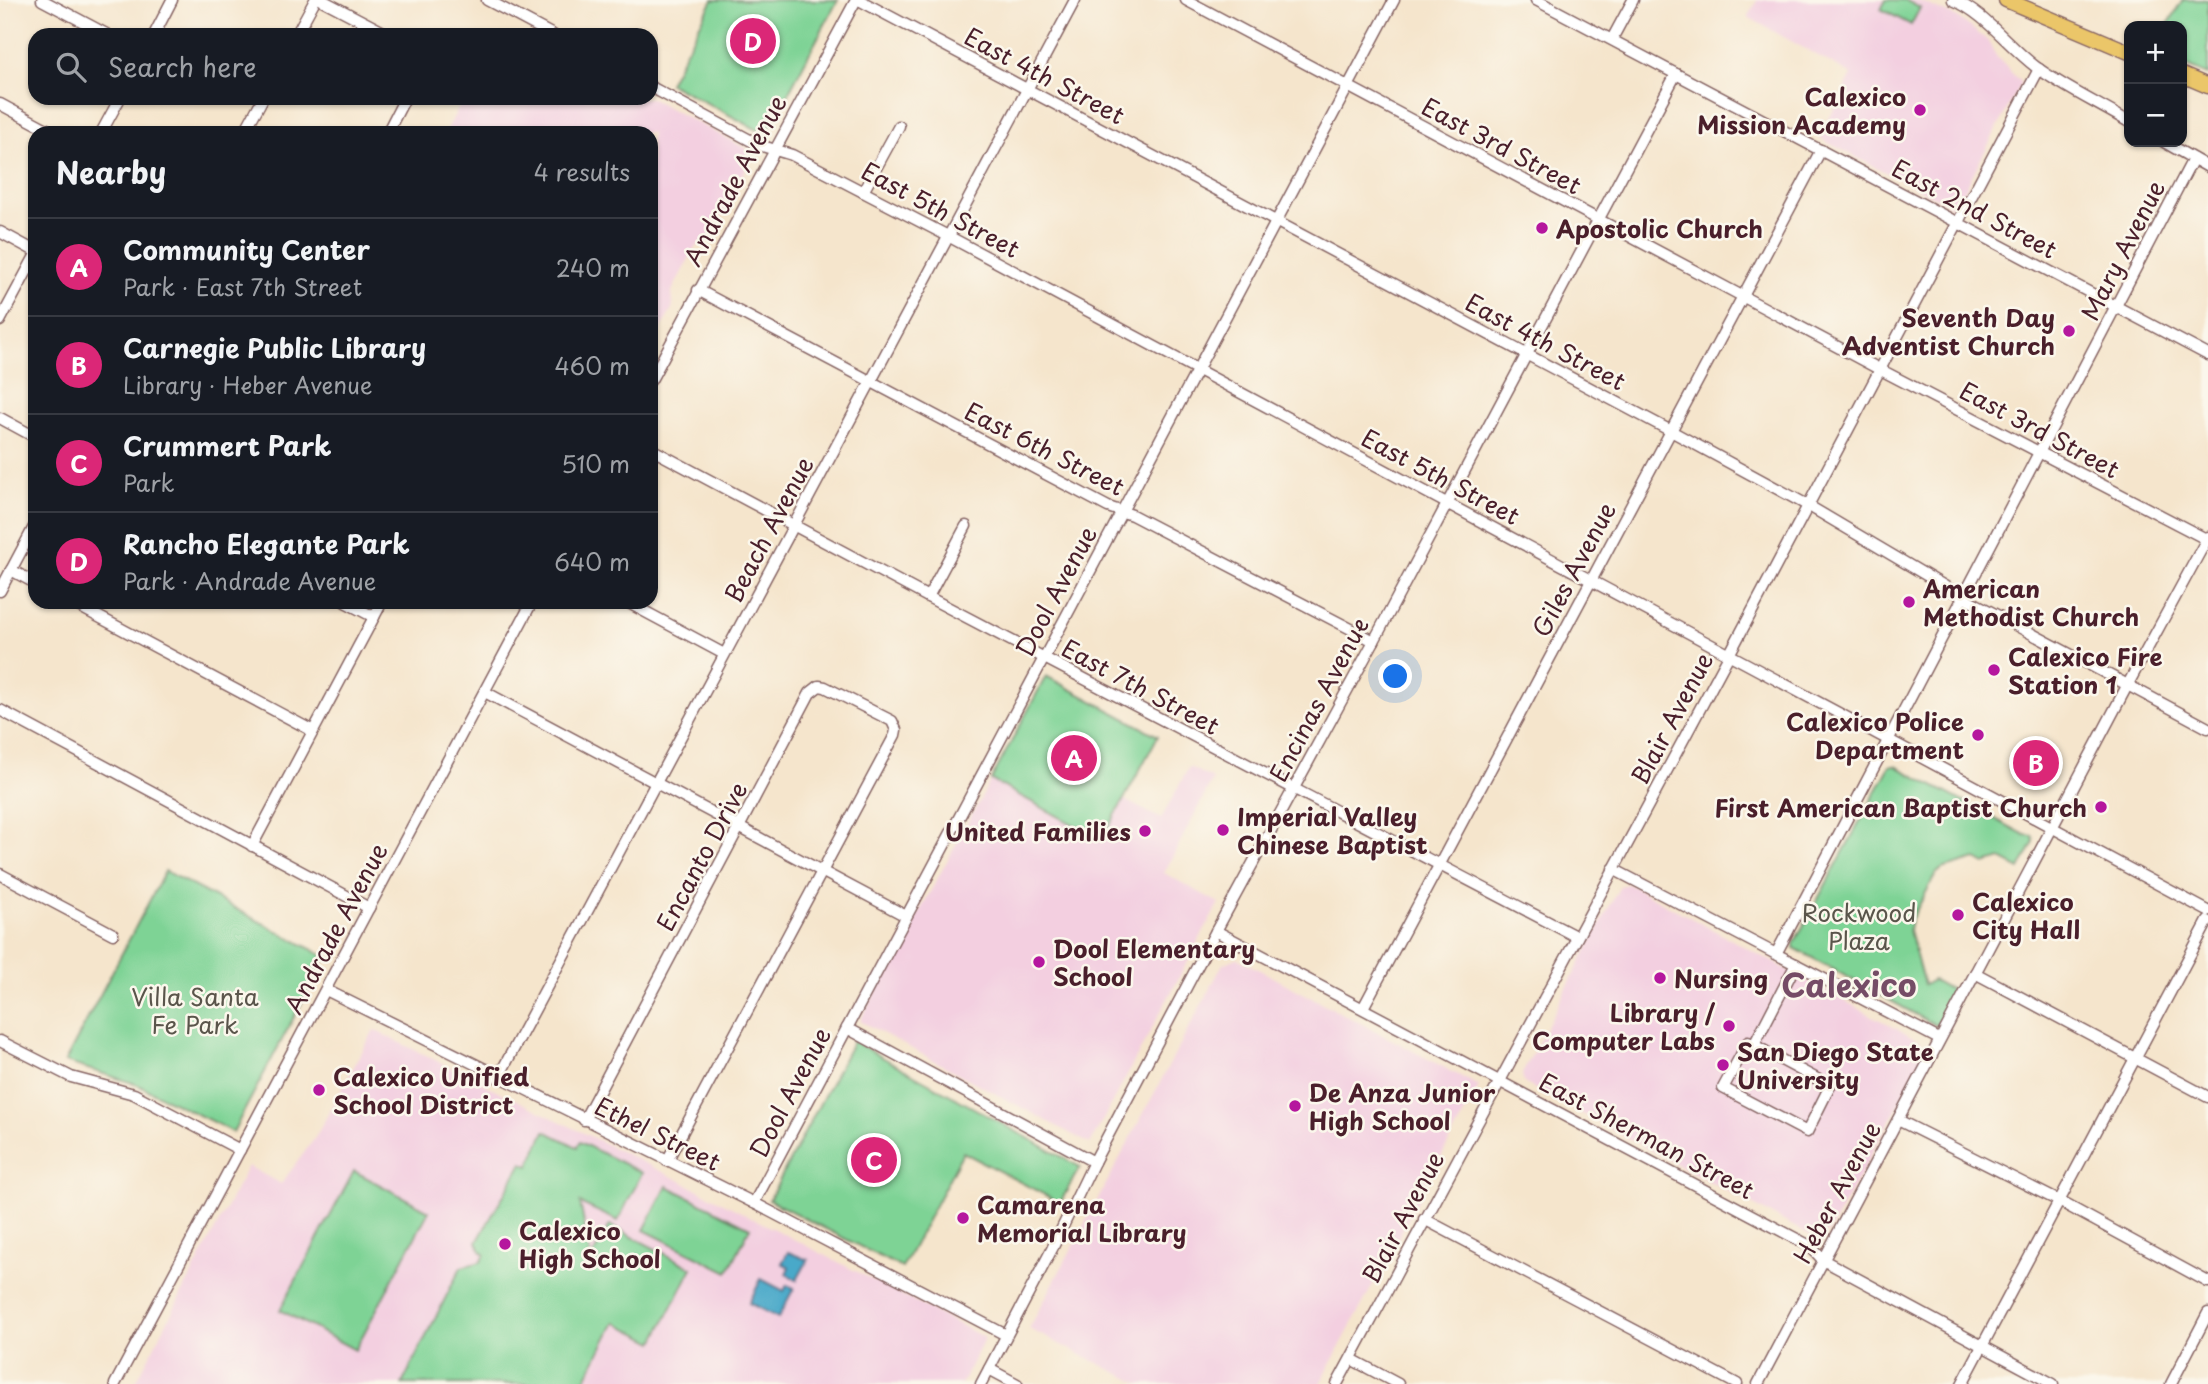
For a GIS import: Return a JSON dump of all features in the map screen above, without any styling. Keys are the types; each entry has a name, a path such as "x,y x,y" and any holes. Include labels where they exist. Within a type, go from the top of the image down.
{"main road":[{"path":"2006,0 2124,50"},
{"path":"2023,0 2124,43"},
{"path":"2187,69 2208,78"},
{"path":"2187,77 2208,86"}],"street":[{"path":"43,0 95,28"},
{"path":"158,28 172,0"},
{"path":"300,28 315,0"},
{"path":"322,0 376,28"},
{"path":"487,0 540,28"},
{"name":"East 4th Street","path":"857,0 1671,431 1809,506 1963,597 2208,728"},
{"name":"Andrade Avenue","path":"658,367 857,0"},
{"name":"Beach Avenue","path":"498,1078 1074,0"},
{"name":"East 3rd Street","path":"1186,0 1881,370 2208,539"},
{"name":"Dool Avenue","path":"754,1203 1394,0"},
{"name":"East 2nd Street","path":"1536,0 2208,355"},
{"path":"1612,40 1633,0"},
{"path":"1953,0 1969,6 2014,50 2039,69 2124,119"},
{"name":"Blair Avenue","path":"1337,1384 1809,506 2039,69"},
{"name":"Encinas Avenue","path":"981,1384 1216,931 1676,74"},
{"name":"East 5th Street","path":"658,91 759,145 792,155 948,236 2208,911"},
{"path":"0,104 41,126"},
{"path":"105,126 116,105"},
{"path":"248,126 259,105"},
{"path":"391,126 401,105"},
{"path":"863,192 899,126"},
{"path":"2173,147 2208,167"},
{"name":"Giles Avenue","path":"1363,1008 1821,150"},
{"name":"Mary Avenue","path":"1776,954 2193,159"},
{"path":"0,232 28,249"},
{"path":"0,321 28,267"},
{"name":"East 6th Street","path":"698,290 1096,501 1132,515 1374,641"},
{"path":"0,418 28,433"},
{"name":"East 7th Street","path":"658,453 1293,790 1577,937"},
{"path":"928,597 966,526"},
{"path":"0,591 28,538"},
{"name":"Heber Avenue","path":"1758,1384 2127,686 2208,539"},
{"path":"11,570 28,579"},
{"path":"84,609 313,731"},
{"path":"359,609 374,617"},
{"path":"252,846 378,609"},
{"name":"Andrade Avenue","path":"115,1384 529,609"},
{"path":"640,609 724,654"},
{"name":"Encanto Drive","path":"584,1120 810,693 815,688 825,687 892,721 896,730 822,871"},
{"path":"485,692 905,916"},
{"path":"0,710 369,908"},
{"path":"1613,869 1939,1040"},
{"path":"667,1161 822,871"},
{"path":"0,874 113,934"},
{"path":"1962,1384 2208,921"},
{"name":"East Sherman Street","path":"1216,931 1810,1246 1823,1261 2053,1384"},
{"path":"1754,1045 1796,964"},
{"path":"1975,973 2208,1097"},
{"name":"Ethel Street","path":"326,990 498,1078 754,1203 1006,1335"},
{"path":"847,1028 1094,1162"},
{"path":"0,1041 71,1077 134,1094 240,1150"},
{"path":"1748,1042 1754,1045 1830,1086 1807,1132 1723,1088 1748,1042"},
{"path":"1898,1120 2059,1201 2208,1282"},
{"path":"1424,1219 1737,1384"},
{"path":"2171,1384 2208,1313"},
{"path":"1351,1359 1398,1384"},
{"path":"989,1369 1017,1384"}],"shaded area":[{"name":"Calexico Mission Academy","path":"1757,0 1917,0 1960,19 1987,40 1997,57 2021,83 1955,208 1819,138 1852,75 1748,17"},
{"path":"658,102 749,150 752,157 711,236 695,247 672,291 673,307 658,335 658,126 449,126 460,105 658,105"},
{"name":"Dool Elementary School","path":"1189,767 1213,779 1164,873 1219,903 1090,1144 860,1021 991,780 1100,839 1121,798 1161,819"},
{"name":"San Diego State University","path":"1628,884 1921,1042 1925,1056 1829,1232 1821,1236 1810,1235 1524,1083 1522,1074 1620,886"},
{"path":"1237,958 1479,1086 1320,1384 1140,1384 1029,1329 1223,964"},
{"name":"Calexico High School","path":"374,1030 677,1179 985,1338 961,1384 135,1384 248,1166 281,1184 315,1138"}],"green space":[{"path":"713,0 838,0 768,131 763,133 669,83"},
{"path":"1886,0 1905,0 1920,8 1911,25 1881,9"},
{"path":"2183,0 2208,0 2208,75 2187,66 2187,21 2170,21"},
{"path":"1046,676 1158,736 1102,840 991,780"},
{"name":"Rockwood Plaza","path":"1890,766 1896,766 2025,835 2033,836 2034,842 2020,869 2001,859 1985,864 1976,859 1942,869 1936,874 1911,920 1909,930 1924,985 1933,980 1956,993 1939,1023 1935,1025 1794,948 1794,943"},
{"name":"Villa Santa Fe Park","path":"165,871 326,957 233,1132 136,1084 65,1062"},
{"path":"853,1041 1080,1167 1060,1203 963,1152 902,1268 769,1200"},
{"path":"545,1131 577,1147 580,1142 642,1173 618,1221 580,1203 591,1259 610,1225 692,1268 654,1342 615,1322 583,1384 402,1384 461,1267 481,1262 485,1254 477,1242 522,1163 529,1166"},
{"path":"354,1171 429,1211 355,1350 280,1310"},
{"path":"667,1186 750,1228 728,1272 644,1230"}],"water":[{"path":"788,1252 808,1260 797,1280 786,1274 789,1267 782,1263"},
{"path":"761,1279 784,1291 787,1285 794,1288 778,1318 749,1303"}],"place":[{"name":"Rancho Elegante Park","path":"753,41"},
{"name":"Calexico Mission Academy","path":"1920,110"},
{"name":"Apostolic Church","path":"1542,228"},
{"name":"Seventh Day Adventist Church","path":"2069,331"},
{"name":"American Methodist Church","path":"1909,602"},
{"name":"Calexico Fire Station 1","path":"1994,670"},
{"name":"Calexico Police Department","path":"1978,735"},
{"name":"Community Center","path":"1074,758"},
{"name":"Carnegie Public Library","path":"2036,763"},
{"name":"First American Baptist Church","path":"2101,807"},
{"name":"Imperial Valley Chinese Baptist","path":"1223,830"},
{"name":"United Families","path":"1145,831"},
{"name":"Calexico City Hall","path":"1958,915"},
{"name":"Dool Elementary School","path":"1039,962"},
{"name":"Nursing","path":"1660,978"},
{"name":"Library / Computer Labs","path":"1729,1026"},
{"name":"San Diego State University","path":"1723,1065"},
{"name":"Calexico Unified School District","path":"319,1090"},
{"name":"De Anza Junior High School","path":"1295,1106"},
{"name":"Crummert Park","path":"874,1160"},
{"name":"Camarena Memorial Library","path":"963,1218"},
{"name":"Calexico High School","path":"505,1244"}],"district":[{"name":"Calexico","path":"1849,984"}]}
